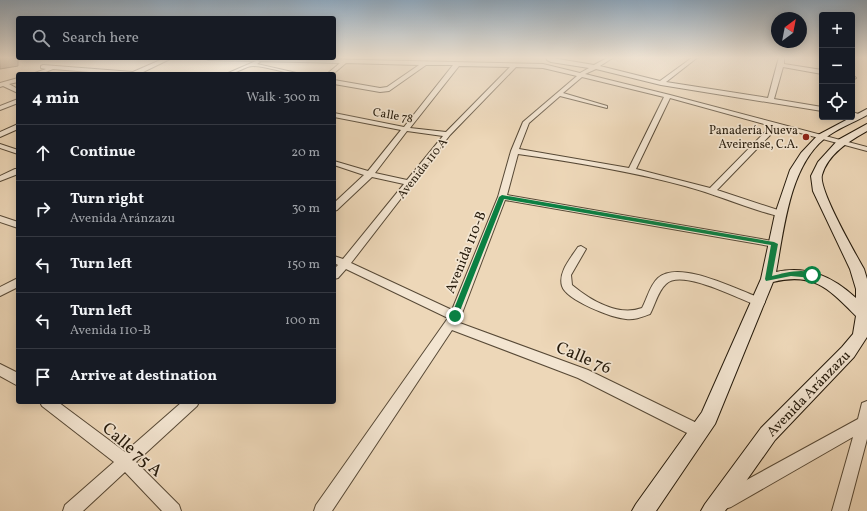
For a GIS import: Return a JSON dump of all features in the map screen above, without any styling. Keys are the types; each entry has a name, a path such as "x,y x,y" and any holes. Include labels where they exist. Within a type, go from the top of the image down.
{"main road":[{"name":"Avenida Aránzazu","path":"643,511 709,418 768,279 781,214 795,170 804,155 824,135 862,118"},
{"name":"Avenida Aránzazu","path":"713,510 768,434 848,352 860,336 864,315 863,289 857,269 818,191 816,176 822,164 862,118"},
{"path":"768,279 791,273 812,275 837,289 864,315"}],"street":[{"path":"2,85 15,81"},
{"path":"336,82 380,90 389,90 402,81"},
{"path":"336,206 370,174 443,81"},
{"name":"Avenida 110 A","path":"336,272 345,264 448,134 500,81"},
{"name":"Avenida 110-B","path":"322,511 452,320 502,197 515,151 526,122 576,81"},
{"path":"620,81 668,96 776,125 824,135"},
{"path":"625,81 843,140 867,144"},
{"path":"648,81 819,109"},
{"path":"770,101 776,81"},
{"path":"2,85 16,90"},
{"path":"559,94 606,107"},
{"path":"630,171 668,96"},
{"path":"0,108 16,102"},
{"name":"Calle 78","path":"336,115 404,129 448,134"},
{"path":"711,191 776,125"},
{"path":"0,135 16,127"},
{"path":"843,140 867,149"},
{"path":"0,146 16,151"},
{"path":"515,151 576,159 630,171 711,191 781,214"},
{"path":"336,164 370,174 410,183"},
{"path":"0,179 16,172"},
{"path":"502,197 774,244"},
{"path":"0,219 16,224"},
{"path":"581,249 566,275 567,286 573,292 590,302 624,316 633,316 646,311 661,282 673,275 700,280 759,302"},
{"name":"Calle 76","path":"336,261 452,320 583,374 700,432"},
{"path":"0,292 16,283"},
{"path":"0,369 16,376"},
{"name":"Calle 75 A","path":"50,404 126,462 173,511"},
{"path":"71,511 190,404"},
{"path":"840,511 867,407"},
{"path":"713,510 864,423"}],"place":[{"name":"Panadería Nueva Aveirense, C.A.","path":"806,137"}],"route":[{"path":"455,316 502,197 774,244 768,279 791,273 812,275"}]}
